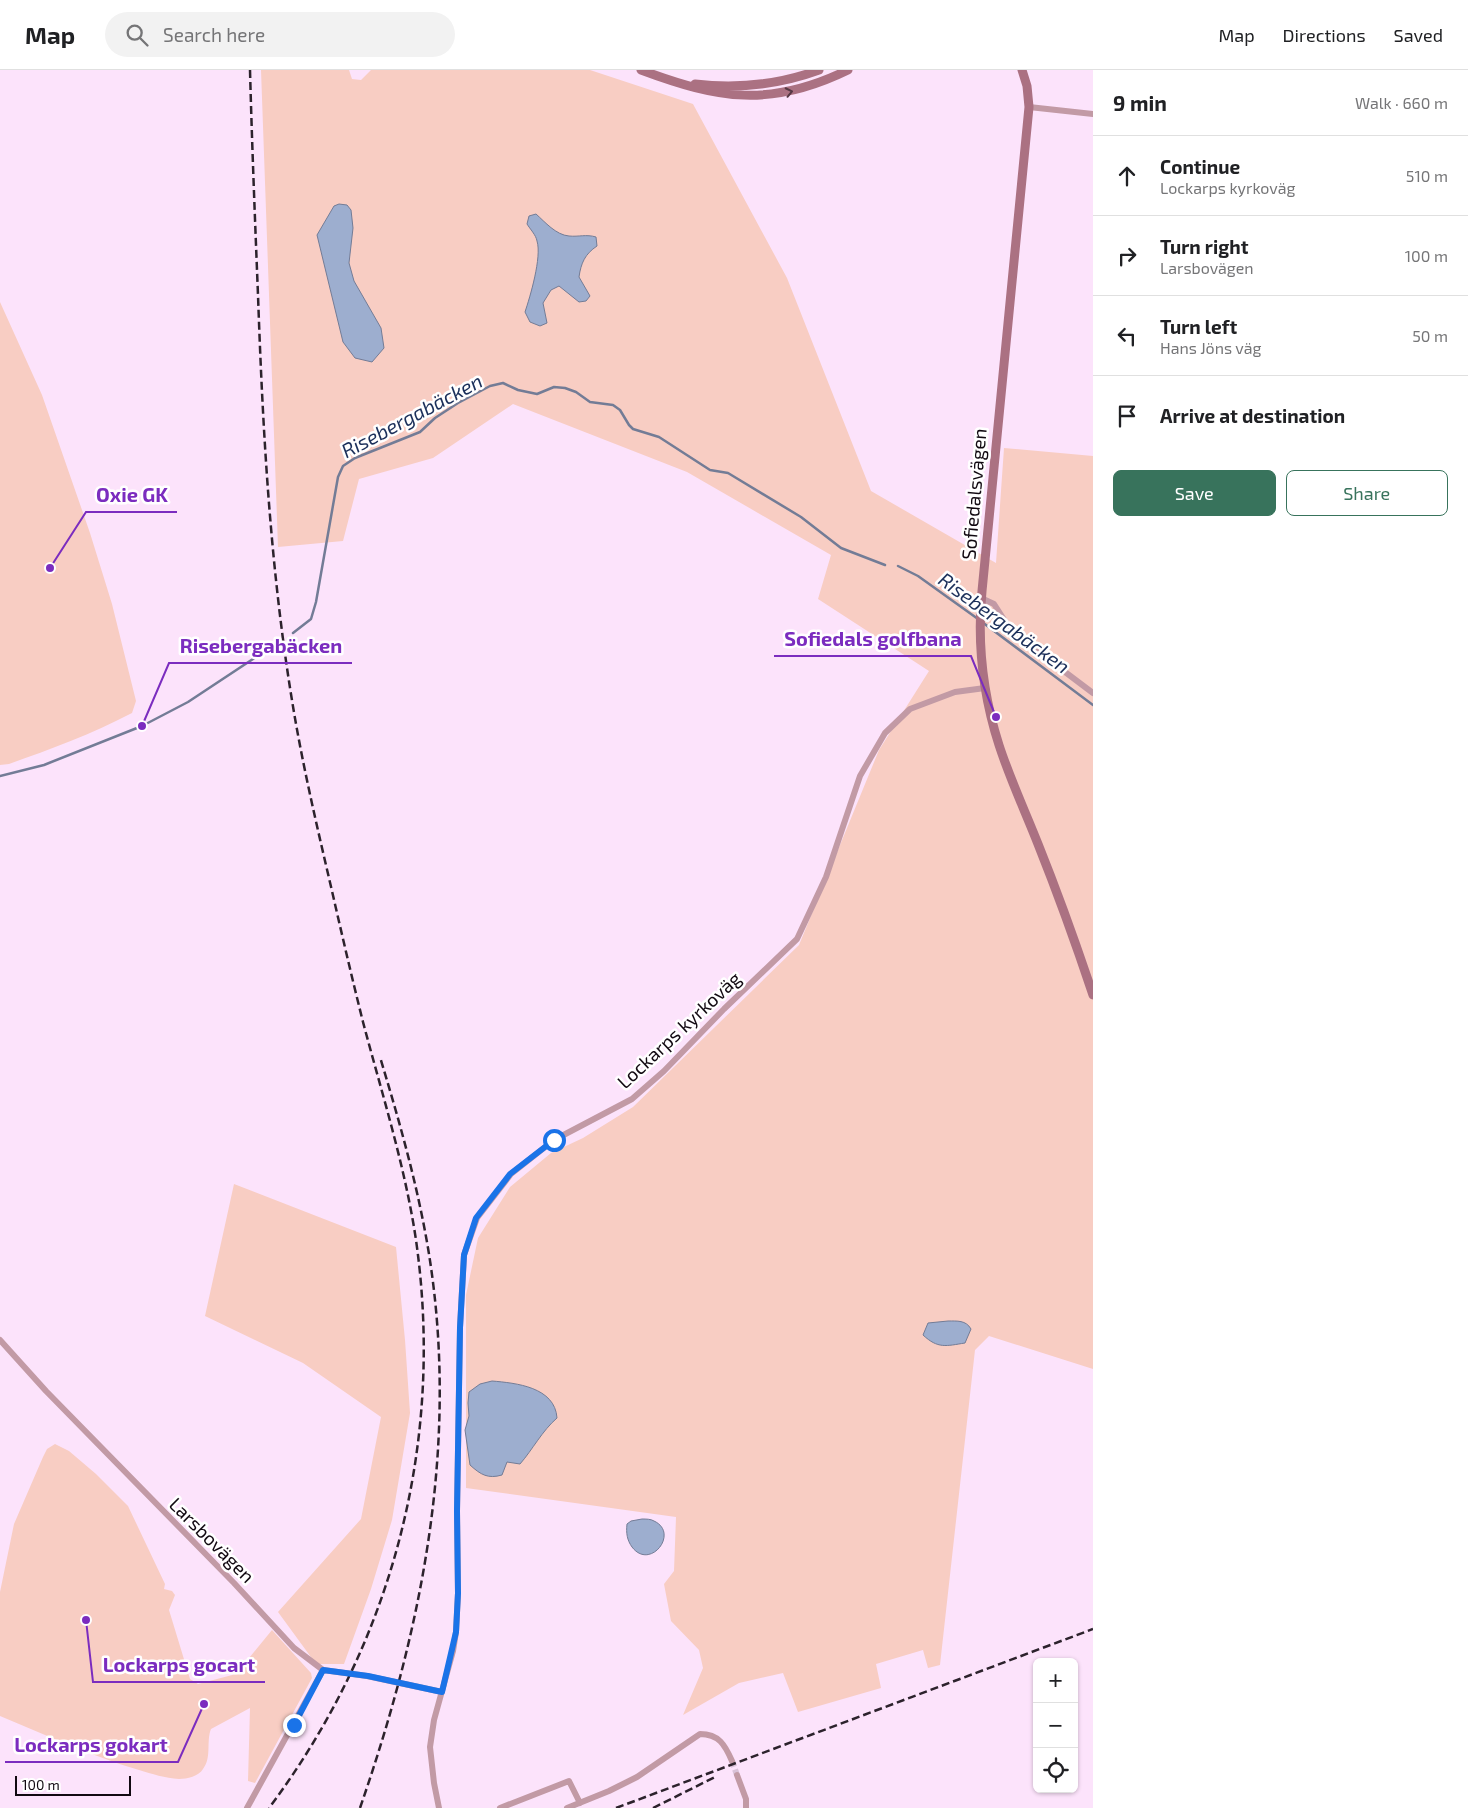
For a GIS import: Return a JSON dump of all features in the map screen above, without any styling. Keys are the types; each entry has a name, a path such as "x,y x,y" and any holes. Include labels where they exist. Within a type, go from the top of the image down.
{"main road":[{"path":"641,70 698,90 730,95 757,96 805,88 848,70"},
{"path":"663,78 698,84 754,85 793,79 819,70"},
{"name":"Sofiedalsvägen","path":"1022,70 1027,86 1029,108 981,601 980,634 984,688 999,745 1068,921 1093,995"}],"street":[{"path":"1029,108 1093,114"},
{"path":"981,601 994,604 1012,632 1093,693"},
{"name":"Lockarps kyrkoväg","path":"439,1808 430,1747 434,1720 456,1632 458,1593 457,1511 460,1318 464,1255 476,1218 510,1174 554,1140 632,1098 658,1076 796,939 826,877 860,776 885,733 910,709 956,692 984,688"},
{"name":"Larsbovägen","path":"0,1340 46,1391 234,1583 294,1648 323,1670 368,1676 442,1692"},
{"path":"248,1808 323,1670"},
{"path":"567,1808 637,1777 700,1734 712,1735 721,1740 732,1761"},
{"path":"737,1775 746,1799 746,1808"},
{"path":"500,1808 569,1781 580,1802"}],"shaded area":[{"path":"261,70 349,70 352,79 361,80 371,70 590,70 693,104 787,278 871,491 996,563 1004,448 1093,456 1093,1369 989,1336 975,1350 940,1665 928,1668 923,1650 876,1664 881,1688 798,1712 783,1673 739,1683 683,1715 703,1668 699,1650 671,1621 664,1584 674,1571 676,1517 466,1488 466,1295 478,1238 510,1187 551,1153 583,1138 633,1107 799,945 879,750 929,671 818,599 831,555 687,472 513,404 433,458 359,479 343,541 278,547"},
{"path":"0,302 42,395 90,533 112,604 136,701 132,713 117,721 56,747 9,764 0,765"},
{"path":"234,1184 396,1247 410,1413 392,1520 371,1589 344,1664 316,1664 278,1612 361,1519 381,1417 303,1363 205,1316"},
{"path":"55,1444 69,1451 96,1474 128,1506 165,1584 164,1589 172,1591 175,1595 169,1610 190,1679 198,1684 236,1674 272,1630 311,1673 312,1678 255,1783 248,1781 250,1708 211,1729 206,1765 199,1774 179,1779 169,1778 121,1764 69,1745 0,1716 0,1592 14,1524 47,1449"}],"water":[{"path":"339,204 347,205 351,210 353,228 349,263 354,281 381,328 384,348 372,362 355,358 343,342 317,235 334,206"},
{"path":"536,214 551,228 564,235 596,237 597,246 584,259 579,277 590,296 586,301 579,302 559,286 551,290 543,303 547,323 540,326 530,322 525,312 535,277 538,257 536,239 527,224 529,216"},
{"path":"961,1322 969,1326 971,1329 965,1343 942,1345 933,1343 923,1335 928,1323"},
{"path":"492,1381 523,1385 542,1393 555,1408 557,1418 520,1464 507,1462 502,1475 493,1477 481,1474 470,1465 465,1430 469,1416 469,1392 480,1384"},
{"path":"642,1519 654,1521 661,1527 664,1534 660,1548 647,1555 639,1553 632,1547 627,1533 627,1524 631,1521"}],"waterway":[{"name":"Risebergabäcken","path":"293,633 311,619 316,602 338,477 343,466 355,458 420,432 435,418 458,403 490,386 503,383 518,390 537,394 554,387 565,388 576,392 590,402 613,405 620,410 633,429 659,437 710,470 728,473 801,517 841,548 885,565"},
{"name":"Risebergabäcken","path":"898,566 918,576 978,619"},
{"name":"Risebergabäcken","path":"982,622 1093,705"},
{"name":"Risebergabäcken","path":"0,776 44,765 142,726 188,702 274,645"}],"tunnel":[{"path":"732,1761 737,1775"}],"railway":[{"path":"250,70 260,349 266,456 274,564 287,671 308,787 322,849 363,1022 406,1185 416,1240 423,1316 423,1392 415,1466 399,1539 377,1610 348,1679 312,1745 269,1808"},
{"path":"360,1808 402,1671 418,1601 430,1532 437,1462 440,1391 437,1320 428,1248 407,1152 380,1057"},
{"path":"616,1808 1093,1629"},
{"path":"653,1808 715,1777"}],"place":[{"name":"Oxie GK","path":"50,568"},
{"name":"Sofiedals golfbana","path":"996,717"},
{"name":"Risebergabäcken","path":"142,726"},
{"name":"Lockarps gocart","path":"86,1620"},
{"name":"Lockarps gokart","path":"204,1704"}],"route":[{"path":"294,1725 323,1670 368,1676 442,1692 453,1651 458,1593 457,1511 460,1328 464,1255 476,1218 510,1174 554,1140"}]}
